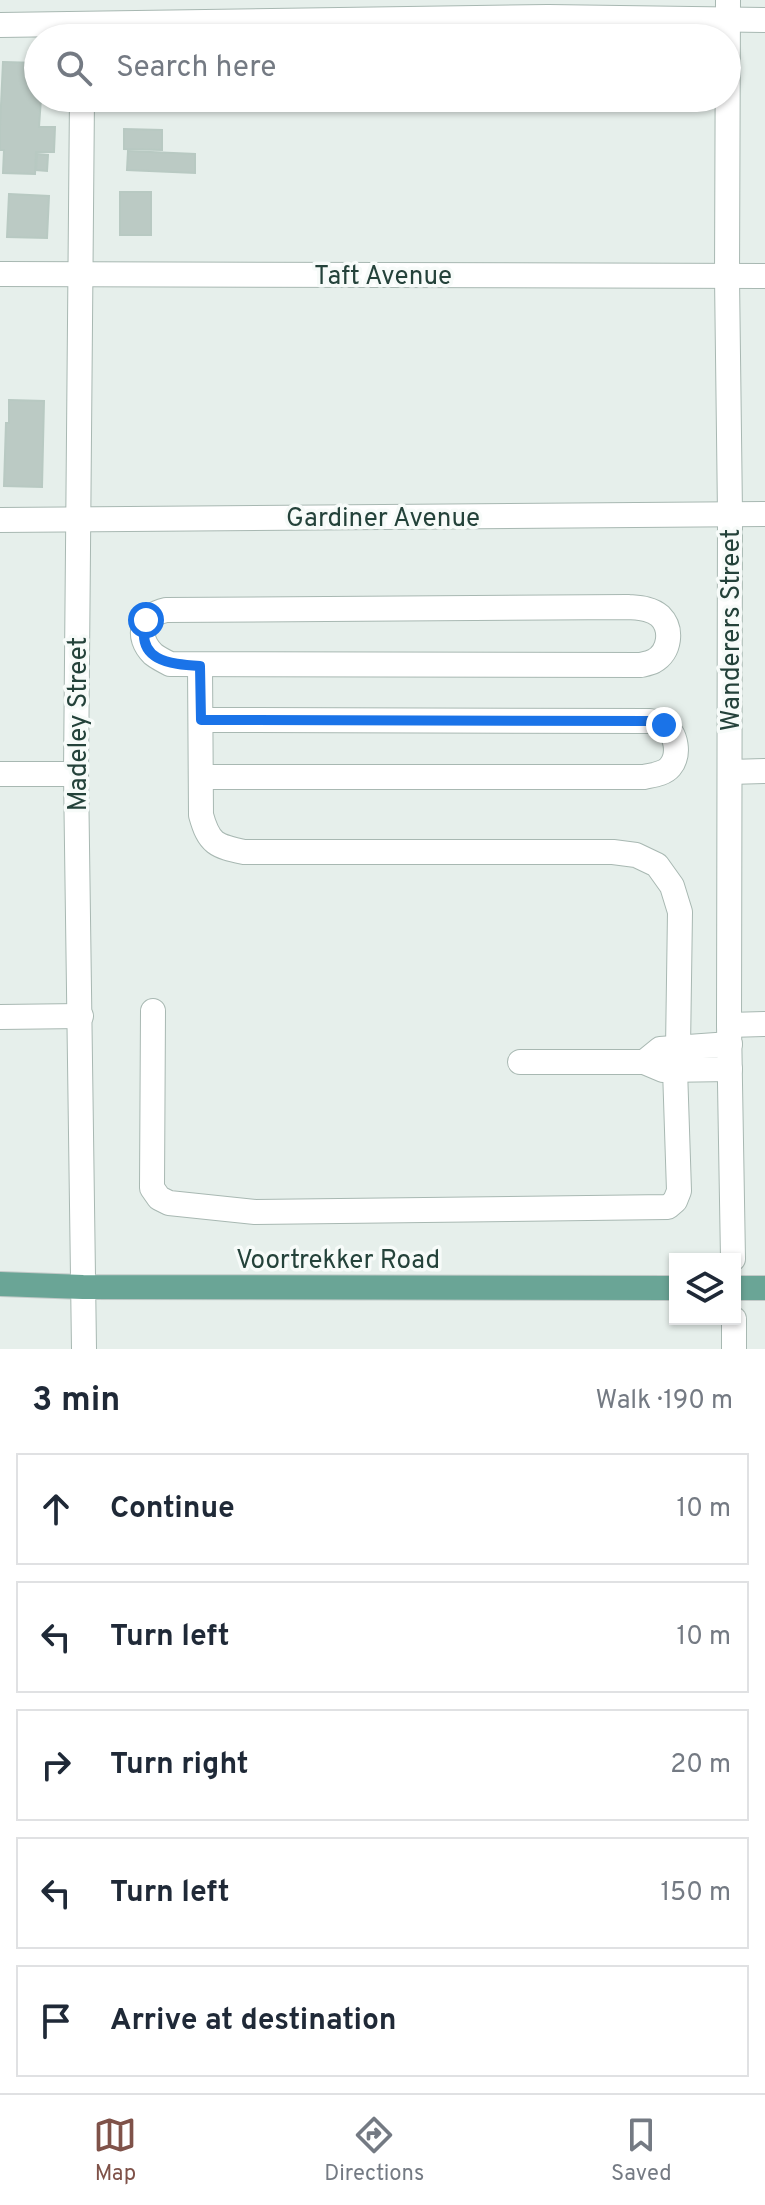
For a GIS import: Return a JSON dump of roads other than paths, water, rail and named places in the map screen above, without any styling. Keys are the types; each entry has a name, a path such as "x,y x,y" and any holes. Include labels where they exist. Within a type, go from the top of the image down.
{"main road":[{"name":"Voortrekker Road","path":"0,1284 83,1287 669,1288"},
{"path":"741,1288 765,1288"}],"street":[{"path":"0,25 83,21 548,17 728,10 765,20"},
{"name":"Madeley Street","path":"82,112 76,774 84,1349"},
{"name":"Wanderers Street","path":"728,112 733,1253"},
{"name":"Taft Avenue","path":"0,274 765,276"},
{"name":"Gardiner Avenue","path":"0,520 765,514"},
{"path":"628,607 646,609 660,616 667,627 669,641 656,660 641,665 200,666 170,664 156,656 146,645 143,633 146,620 154,612 628,607"},
{"path":"153,1011 152,1188 159,1198 169,1203 255,1212 668,1207 679,1191 676,1058 680,912 672,886 657,865 636,855 613,852 244,852 222,847 206,834 201,815 200,666"},
{"path":"201,720 650,721 664,725 673,736 676,750 670,767 660,774 644,777 201,777"},
{"path":"730,772 765,771"},
{"path":"0,774 76,774"},
{"path":"0,1017 81,1016"},
{"path":"676,1058 730,1034 765,1024"},
{"path":"520,1062 644,1062 660,1049 676,1058 730,1069"},
{"path":"734,1325 734,1349"}]}
